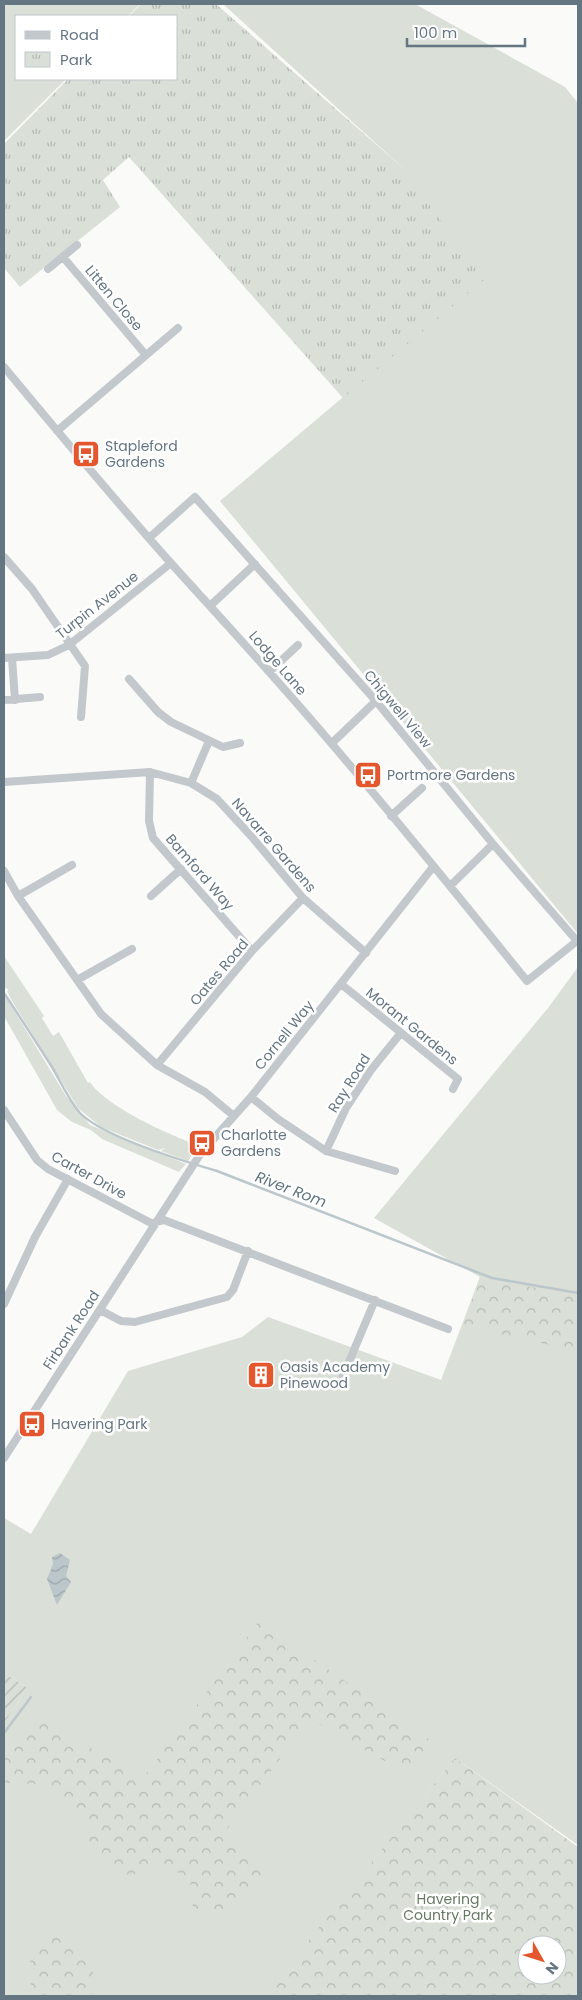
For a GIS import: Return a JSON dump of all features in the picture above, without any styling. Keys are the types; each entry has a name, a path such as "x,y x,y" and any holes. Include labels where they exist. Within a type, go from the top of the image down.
{"street":[{"path":"48,269 77,246"},
{"name":"Litten Close","path":"63,257 145,354"},
{"path":"57,431 145,354 178,328"},
{"name":"Lodge Lane","path":"4,367 149,538 211,605 332,743 527,981 577,941"},
{"name":"Chigwell View","path":"149,538 195,497 376,701 577,941"},
{"path":"4,557 32,590 85,666 81,717"},
{"name":"Turpin Avenue","path":"8,658 48,655 69,645 171,563"},
{"path":"211,605 255,564"},
{"path":"270,672 298,645"},
{"path":"8,658 15,700"},
{"path":"128,679 158,712 171,722 223,746 240,743"},
{"path":"4,700 40,697"},
{"path":"332,743 376,701"},
{"path":"192,783 209,741"},
{"name":"Navarre Gardens","path":"4,782 150,772 192,783 223,806 252,837 303,898 366,953"},
{"name":"Bamford Way","path":"150,772 149,821 153,838 252,951"},
{"path":"392,816 422,788"},
{"path":"450,886 494,844"},
{"path":"18,896 72,865"},
{"name":"Cornell Way","path":"158,1221 199,1156 251,1097 433,867"},
{"path":"151,896 181,869"},
{"path":"4,871 18,896 102,1014 157,1065 205,1092 234,1116"},
{"name":"Oates Road","path":"157,1065 252,951 303,898"},
{"path":"77,980 132,948"},
{"name":"Morant Gardens","path":"341,984 400,1034 458,1079 453,1089"},
{"name":"Ray Road","path":"326,1151 346,1108 370,1070 400,1034"},
{"path":"251,1097 278,1119 326,1151 395,1171"},
{"name":"Carter Drive","path":"4,1110 6,1121 37,1160 68,1180 151,1222 164,1220 448,1329"},
{"path":"4,1304 35,1237 68,1180"},
{"name":"Firbank Road","path":"5,1454 158,1221"},
{"path":"100,1310 121,1322 135,1322 227,1297 234,1290 248,1251"},
{"path":"343,1376 376,1300"}],"green space":[{"path":"4,4 140,4 129,15 15,15 15,80 65,80 4,141"},
{"path":"141,4 216,4 403,168 484,280 343,398 129,157 103,180 120,207 20,287 4,268 4,144 67,80 178,80 178,15 130,15"},
{"path":"223,4 415,4 565,87 578,103 578,934 220,501 463,296 403,168"},
{"path":"4,956 44,1016 42,1018 53,1036 59,1032 88,1083 90,1082 109,1101 124,1110 172,1135 198,1145 188,1161 161,1151 165,1148 158,1150 101,1127 78,1108 12,1001 7,991 9,990 4,987"},
{"path":"578,967 578,1845 455,1758 274,1985 280,1996 4,1996 4,1723 28,1688 4,1673 4,1518 31,1534 128,1371 242,1337 268,1317 441,1380 480,1277 374,1218 548,1008"},
{"path":"4,994 66,1096 90,1125 186,1164 179,1172 102,1139 91,1130 72,1122 57,1110 4,1016"},
{"path":"480,1277 578,1296 578,1351 462,1326"},
{"path":"259,1621 434,1743 410,1775 310,1719 225,1832 268,1873 247,1901 218,1920 193,1907 190,1880 155,1858 131,1877 91,1849 86,1821 44,1784 4,1783 4,1759 34,1717 144,1777"},
{"path":"4,1673 28,1688 4,1723"},
{"name":"Havering Country Park","path":"455,1758 578,1847 578,1996 280,1996 273,1985"},
{"path":"49,1934 70,1940 93,1962 93,1996 37,1996 31,1989 30,1957"}],"water":[{"path":"60,1553 70,1560 66,1576 71,1582 57,1605 47,1579 53,1564 52,1557"}],"waterway":[{"name":"River Rom","path":"4,993 76,1108 91,1122 106,1131 144,1147 217,1171 492,1278 578,1293"},
{"path":"4,1733 31,1697"}],"place":[{"name":"Stapleford Gardens","path":"86,454"},
{"name":"Portmore Gardens","path":"368,775"},
{"name":"Charlotte Gardens","path":"202,1143"},
{"name":"Oasis Academy Pinewood","path":"261,1375"},
{"name":"Havering Park","path":"32,1424"}]}
